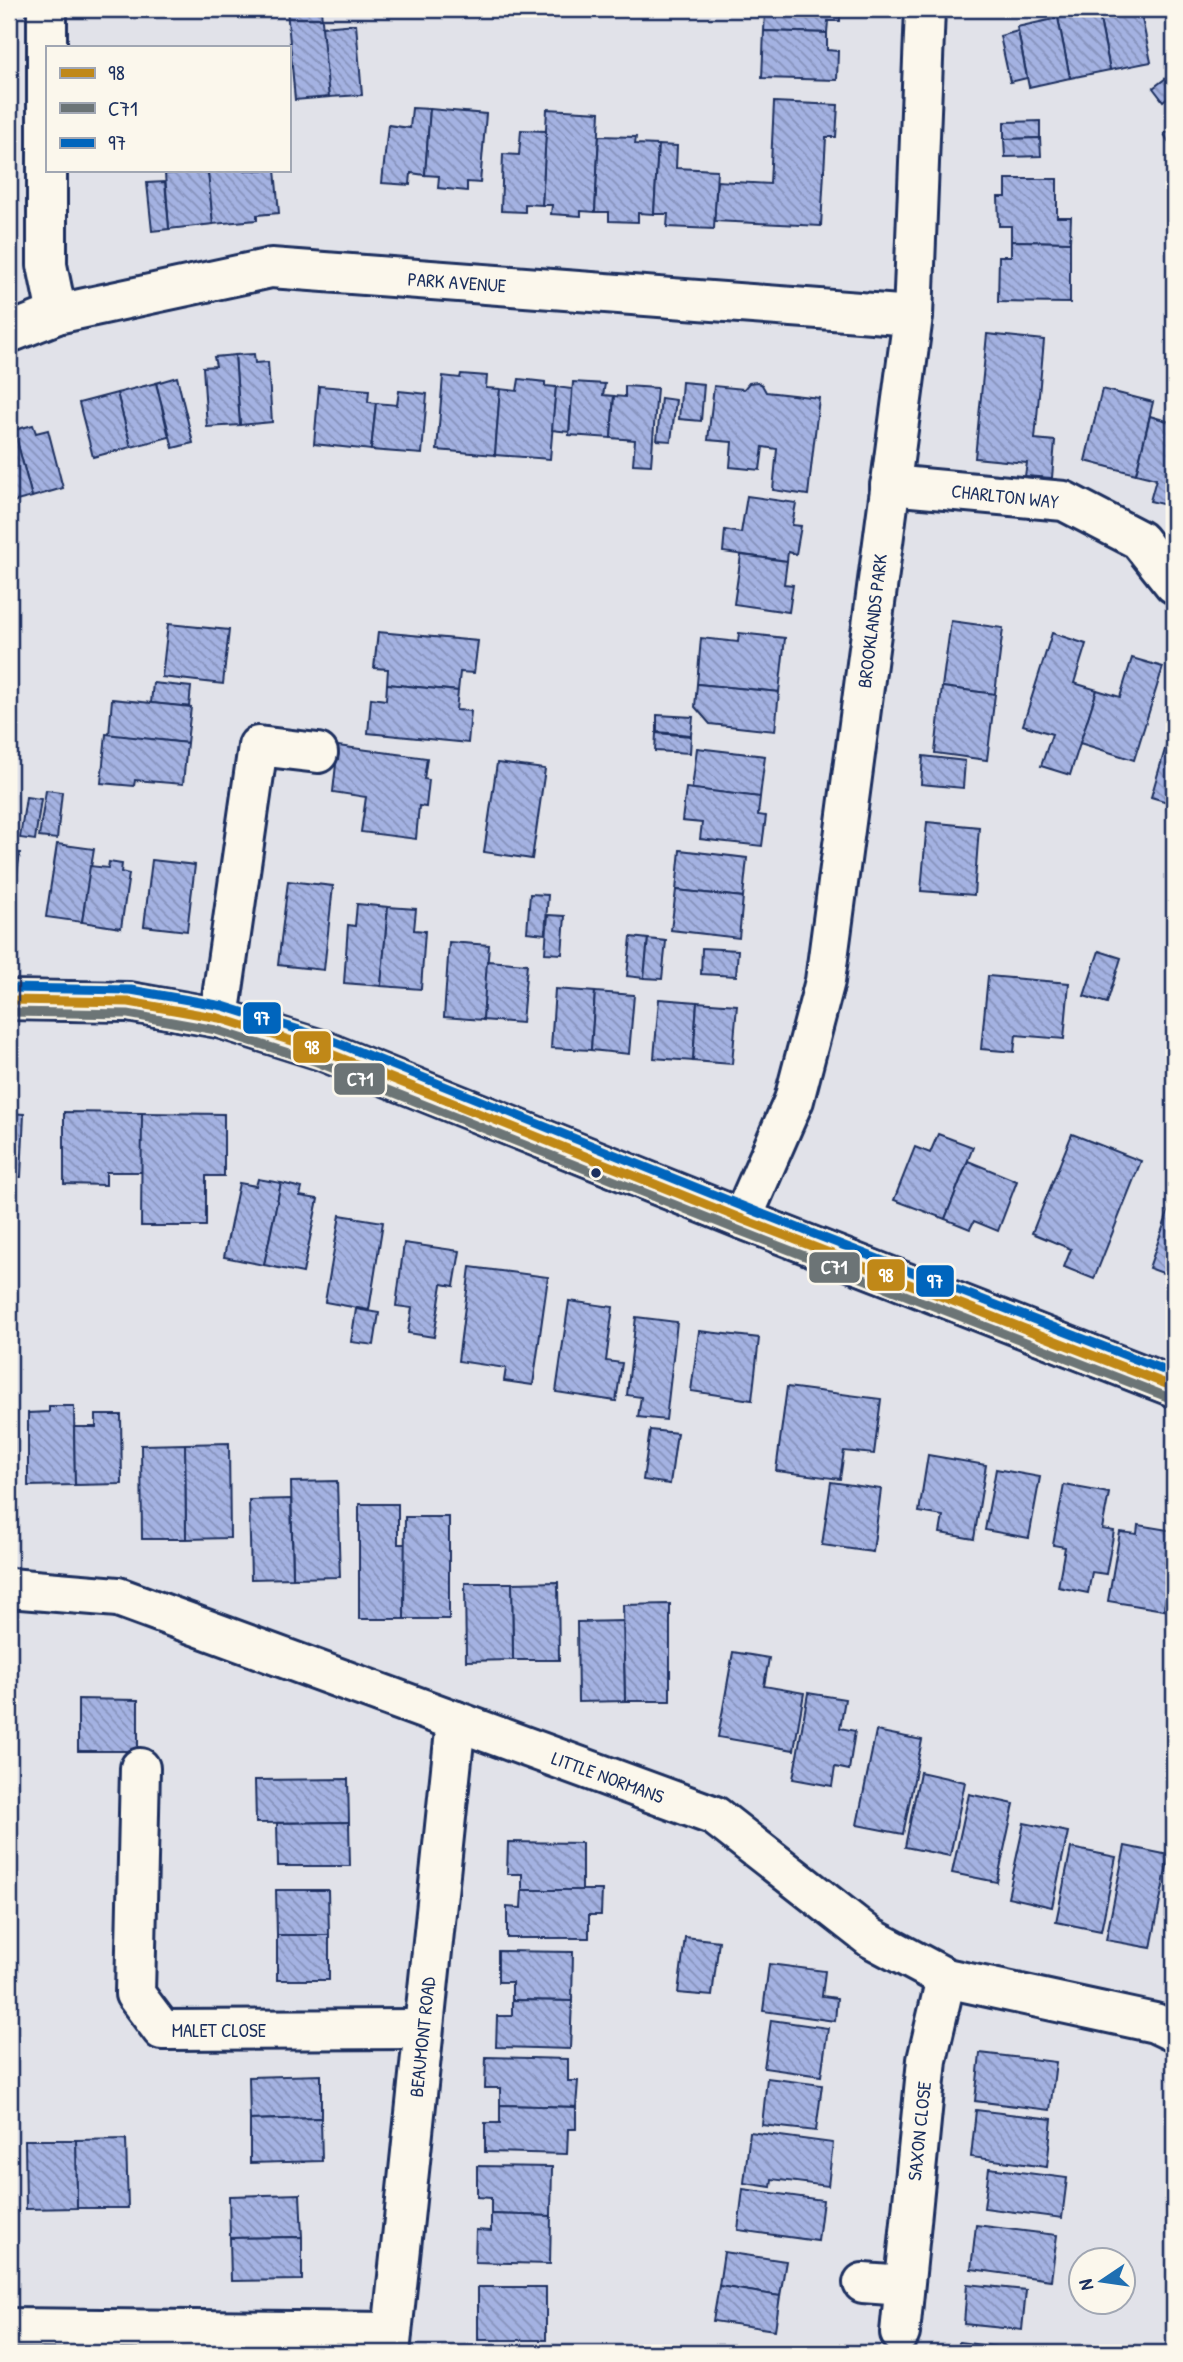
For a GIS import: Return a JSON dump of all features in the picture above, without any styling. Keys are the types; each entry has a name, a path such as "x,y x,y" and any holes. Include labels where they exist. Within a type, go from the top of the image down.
{"street":[{"path":"47,9 47,46"},
{"name":"BROOKLANDS PARK","path":"742,1219 794,1100 825,981 914,316 925,9"},
{"path":"47,172 47,265 58,314"},
{"name":"PARK AVENUE","path":"9,333 58,314 271,268 914,316"},
{"name":"CHARLTON WAY","path":"890,485 1064,501 1139,540 1174,584"},
{"path":"219,1018 258,746 318,753"},
{"path":"9,1000 130,1002 219,1018 321,1050 742,1219 1174,1387"},
{"name":"LITTLE NORMANS","path":"9,1588 118,1597 715,1816 872,1938 946,1978 1155,2023 1174,2032"},
{"name":"BEAUMONT ROAD","path":"391,2343 422,2029 457,1721"},
{"name":"MALET CLOSE","path":"140,1768 135,1994 162,2030 422,2029"},
{"name":"SAXON CLOSE","path":"900,2333 927,2060 946,1978"},
{"path":"863,2283 904,2286"},
{"path":"9,2328 391,2343"}],"building":[{"path":"287,9 321,9 329,97 295,100"},
{"path":"781,9 840,9 840,21 828,21 827,33 764,31 765,12 781,12"},
{"path":"1140,9 1151,62 1110,70 1098,10"},
{"path":"1098,10 1110,70 1070,78 1058,18"},
{"path":"1058,18 1070,78 1029,87 1017,27"},
{"path":"356,24 362,95 329,97 322,27"},
{"path":"764,31 827,33 827,50 838,51 837,80 762,78"},
{"path":"1018,31 1027,78 1010,82 1000,36"},
{"path":"1174,72 1174,92 1163,101 1153,88"},
{"path":"774,102 838,105 836,137 826,137 821,226 714,221 717,181 770,184"},
{"path":"412,108 430,109 425,175 411,173 410,185 382,183 388,125 410,128"},
{"path":"430,109 486,114 480,183 467,182 467,191 438,188 439,176 425,175"},
{"path":"547,109 600,112 595,212 581,211 581,216 551,214 552,205 542,205"},
{"path":"1040,121 1040,138 1004,139 1004,122"},
{"path":"1174,129 1174,152 1164,134"},
{"path":"521,130 546,131 542,205 525,204 525,212 501,211 503,154 519,155"},
{"path":"599,136 636,137 635,144 658,145 654,214 638,213 638,222 609,221 609,212 595,212"},
{"path":"1040,138 1041,156 1005,157 1004,139"},
{"path":"658,145 677,146 676,168 717,170 714,229 667,227 668,214 654,214"},
{"path":"208,172 213,224 169,229 165,174"},
{"path":"208,172 275,172 279,213 257,215 257,220 213,224"},
{"path":"1006,179 1057,179 1057,217 1071,217 1070,242 1011,241 1011,226 999,226 998,197 1006,197"},
{"path":"165,182 169,229 152,231 147,183"},
{"path":"1011,241 1070,242 1070,303 998,302 999,256 1011,256"},
{"path":"987,334 1044,340 1035,439 1055,441 1052,478 1025,476 1027,463 975,458"},
{"path":"254,354 255,363 268,362 272,422 240,425 235,355"},
{"path":"235,355 240,425 207,427 203,367 216,366 214,357"},
{"path":"461,374 487,376 486,388 500,389 495,455 437,450 443,376 460,378"},
{"path":"177,377 193,443 173,448 156,383"},
{"path":"519,379 545,382 545,386 556,387 550,459 495,455 500,389 517,391"},
{"path":"573,382 605,384 603,395 614,396 611,438 569,435"},
{"path":"682,382 704,384 701,421 679,419"},
{"path":"757,382 766,392 819,398 808,495 773,490 777,449 763,447 760,470 730,467 732,442 708,440 714,386 744,389 749,383"},
{"path":"156,383 169,437 131,447 117,393"},
{"path":"319,386 369,390 368,402 376,403 371,450 314,444"},
{"path":"625,386 657,388 651,465 633,464 635,440 611,438 614,396 625,397"},
{"path":"556,387 572,389 569,432 552,430"},
{"path":"1102,389 1153,402 1136,474 1085,461"},
{"path":"399,391 427,394 422,454 371,450 376,403 397,405"},
{"path":"117,393 131,447 93,457 79,403"},
{"path":"661,398 676,400 671,441 657,440"},
{"path":"1150,416 1174,423 1174,507 1150,501 1156,479 1136,474"},
{"path":"33,425 36,433 48,430 63,488 32,497 14,430"},
{"path":"14,430 32,497 9,503 9,431"},
{"path":"747,496 796,503 792,525 801,526 796,554 788,552 787,561 723,552 725,530 741,533"},
{"path":"741,555 787,561 784,584 793,585 789,612 734,604"},
{"path":"951,621 1003,628 995,694 942,687"},
{"path":"168,624 229,630 223,684 162,677"},
{"path":"378,632 478,641 474,673 460,672 458,691 387,684 388,669 374,668"},
{"path":"739,633 785,638 779,692 697,684 701,638 738,642"},
{"path":"1052,633 1086,644 1074,683 1097,690 1070,775 1041,766 1052,734 1023,725"},
{"path":"1132,658 1163,667 1134,760 1080,743 1097,690 1120,697"},
{"path":"153,683 191,687 189,707 151,703"},
{"path":"387,684 458,691 456,710 471,711 468,743 368,733 371,698 386,700"},
{"path":"697,684 779,692 775,731 710,724 695,707"},
{"path":"942,687 995,694 987,760 935,753"},
{"path":"112,699 191,707 187,743 109,735"},
{"path":"657,715 693,717 691,735 657,732"},
{"path":"1174,719 1174,804 1151,797"},
{"path":"656,733 691,736 690,753 655,751"},
{"path":"106,734 187,743 183,784 135,780 134,786 101,783"},
{"path":"338,746 427,758 424,779 429,780 426,807 419,806 416,839 361,832 366,797 333,792"},
{"path":"697,748 765,756 760,797 692,789"},
{"path":"923,756 965,761 963,788 921,784"},
{"path":"497,763 545,769 532,859 484,852"},
{"path":"686,788 760,797 758,815 766,816 762,846 700,839 702,823 682,821"},
{"path":"46,790 62,792 57,839 39,837"},
{"path":"26,797 41,799 35,840 20,838"},
{"path":"927,822 979,827 974,895 921,891"},
{"path":"57,844 94,849 82,922 46,917"},
{"path":"680,850 747,858 743,897 676,890"},
{"path":"9,852 20,853 12,909 9,909"},
{"path":"152,860 195,865 187,931 144,926"},
{"path":"109,862 122,864 121,872 129,874 121,928 82,922 90,866 108,868"},
{"path":"288,881 333,886 324,970 278,965"},
{"path":"676,890 743,897 739,938 671,930"},
{"path":"530,894 548,895 545,934 527,932"},
{"path":"357,904 388,907 381,986 344,983 348,925 355,926"},
{"path":"388,907 416,909 414,930 425,931 421,989 381,986"},
{"path":"548,915 565,916 562,954 545,953"},
{"path":"631,937 648,939 644,978 627,976"},
{"path":"648,939 666,941 662,979 644,978"},
{"path":"449,942 489,945 483,1020 444,1017"},
{"path":"702,948 738,950 736,976 701,974"},
{"path":"1099,951 1121,958 1107,1003 1084,996"},
{"path":"487,961 527,964 522,1023 483,1020"},
{"path":"988,976 1069,983 1064,1039 1016,1035 1014,1052 981,1049"},
{"path":"555,989 595,992 591,1050 551,1048"},
{"path":"595,992 634,995 629,1054 591,1050"},
{"path":"659,999 697,1002 693,1061 654,1058"},
{"path":"697,1002 737,1005 732,1064 693,1061"},
{"path":"64,1112 142,1113 142,1172 106,1172 106,1185 64,1184"},
{"path":"9,1113 24,1114 21,1177 9,1177"},
{"path":"142,1113 224,1114 224,1176 206,1176 206,1226 141,1226"},
{"path":"938,1134 973,1147 945,1219 894,1200 915,1147 930,1153"},
{"path":"1072,1134 1141,1161 1094,1279 1064,1267 1071,1249 1032,1233"},
{"path":"968,1161 1017,1181 998,1231 974,1221 970,1229 945,1219"},
{"path":"258,1179 281,1183 264,1265 224,1257 239,1183 256,1186"},
{"path":"281,1183 302,1188 300,1196 318,1199 303,1273 264,1265"},
{"path":"1169,1210 1174,1212 1174,1277 1149,1268"},
{"path":"340,1215 383,1222 369,1310 325,1302"},
{"path":"404,1243 460,1251 454,1286 442,1284 434,1337 408,1333 412,1308 396,1306"},
{"path":"470,1267 548,1277 533,1385 504,1381 506,1368 458,1361"},
{"path":"569,1301 613,1307 606,1361 622,1363 616,1401 556,1392"},
{"path":"356,1309 379,1313 374,1345 351,1342"},
{"path":"636,1317 677,1322 666,1420 638,1417 641,1397 627,1395"},
{"path":"699,1331 759,1338 752,1400 691,1391"},
{"path":"787,1387 881,1399 874,1454 844,1451 840,1479 776,1471"},
{"path":"49,1406 74,1406 75,1485 28,1486 28,1413 49,1412"},
{"path":"9,1414 14,1414 14,1486 9,1486"},
{"path":"96,1415 121,1415 122,1484 75,1485 74,1427 96,1427"},
{"path":"650,1430 677,1433 670,1484 643,1480"},
{"path":"229,1443 230,1538 186,1539 185,1444"},
{"path":"185,1444 186,1539 142,1539 141,1445"},
{"path":"928,1455 986,1465 974,1539 940,1533 943,1516 919,1512"},
{"path":"996,1469 1040,1477 1029,1538 985,1530"},
{"path":"337,1481 340,1577 293,1578 291,1482"},
{"path":"831,1482 881,1489 873,1552 822,1545"},
{"path":"1064,1485 1109,1493 1102,1529 1114,1531 1106,1574 1092,1572 1088,1593 1058,1587 1065,1547 1053,1545"},
{"path":"291,1499 293,1578 251,1579 249,1500"},
{"path":"359,1504 398,1504 398,1544 405,1544 404,1619 359,1619"},
{"path":"405,1517 449,1517 449,1619 404,1619"},
{"path":"1138,1525 1174,1531 1174,1548 1164,1610 1108,1601 1120,1532 1137,1534"},
{"path":"1174,1548 1174,1612 1164,1610"},
{"path":"558,1582 559,1660 513,1660 512,1583"},
{"path":"465,1583 512,1583 513,1660 466,1661"},
{"path":"670,1604 670,1701 625,1701 623,1605"},
{"path":"623,1621 625,1701 578,1702 577,1622"},
{"path":"733,1652 769,1658 764,1686 804,1693 794,1750 718,1737"},
{"path":"808,1693 845,1699 840,1728 855,1731 849,1770 835,1767 832,1786 793,1779"},
{"path":"78,1699 138,1700 138,1751 78,1751"},
{"path":"876,1731 922,1740 903,1834 857,1825"},
{"path":"920,1772 965,1782 950,1856 905,1847"},
{"path":"348,1779 349,1822 256,1823 255,1780"},
{"path":"969,1794 1014,1804 997,1882 952,1873"},
{"path":"349,1822 350,1866 278,1866 277,1823"},
{"path":"1024,1823 1068,1832 1052,1907 1008,1897"},
{"path":"508,1842 582,1843 582,1890 522,1890 522,1874 507,1874"},
{"path":"1125,1846 1169,1855 1151,1948 1106,1940"},
{"path":"1071,1848 1116,1857 1101,1931 1056,1922"},
{"path":"276,1890 328,1890 329,1935 277,1935"},
{"path":"522,1890 602,1890 601,1915 589,1915 589,1938 507,1938 507,1907 521,1908"},
{"path":"277,1935 329,1935 329,1980 277,1980"},
{"path":"685,1937 719,1941 712,1996 678,1993"},
{"path":"498,1951 573,1952 572,2001 512,2000 512,1982 498,1982"},
{"path":"769,1964 825,1971 822,1996 837,1998 835,2021 763,2011"},
{"path":"512,2000 572,2001 570,2049 496,2047 497,2016 512,2016"},
{"path":"771,2020 828,2028 821,2076 764,2068"},
{"path":"980,2053 1056,2062 1050,2110 975,2101"},
{"path":"486,2057 568,2059 568,2081 578,2081 576,2107 500,2105 500,2088 485,2088"},
{"path":"321,2075 321,2118 250,2120 249,2077"},
{"path":"767,2078 822,2085 816,2131 762,2125"},
{"path":"500,2105 576,2107 576,2129 568,2129 567,2154 485,2152 485,2123 500,2123"},
{"path":"976,2110 1052,2119 1047,2167 971,2157"},
{"path":"321,2118 322,2161 250,2163 250,2120"},
{"path":"750,2132 833,2143 828,2186 772,2179 771,2187 744,2183"},
{"path":"126,2139 128,2208 77,2208 76,2140"},
{"path":"25,2140 76,2140 77,2208 26,2209"},
{"path":"477,2166 552,2167 551,2216 491,2214 491,2198 477,2197"},
{"path":"989,2168 1067,2178 1062,2218 984,2208"},
{"path":"743,2189 823,2200 818,2241 738,2230"},
{"path":"300,2194 302,2237 230,2238 229,2196"},
{"path":"491,2214 551,2216 550,2264 475,2262 476,2230 491,2231"},
{"path":"976,2225 1057,2235 1051,2280 971,2269"},
{"path":"302,2237 302,2280 231,2281 230,2238"},
{"path":"724,2252 786,2261 780,2296 719,2286"},
{"path":"967,2284 1026,2290 1022,2330 964,2324"},
{"path":"719,2286 780,2296 775,2330 713,2321"},
{"path":"478,2287 546,2287 546,2340 478,2340"},
{"path":"959,2342 1021,2350 1021,2353 958,2353"}],"transit line":[{"name":"97","path":"9,988 131,990 223,1006 325,1038 747,1208 1174,1374"},
{"name":"98","path":"9,1000 129,1002 219,1018 321,1050 742,1219 1174,1387"},
{"name":"C71","path":"9,1012 128,1014 216,1030 317,1062 1170,1398"}]}
